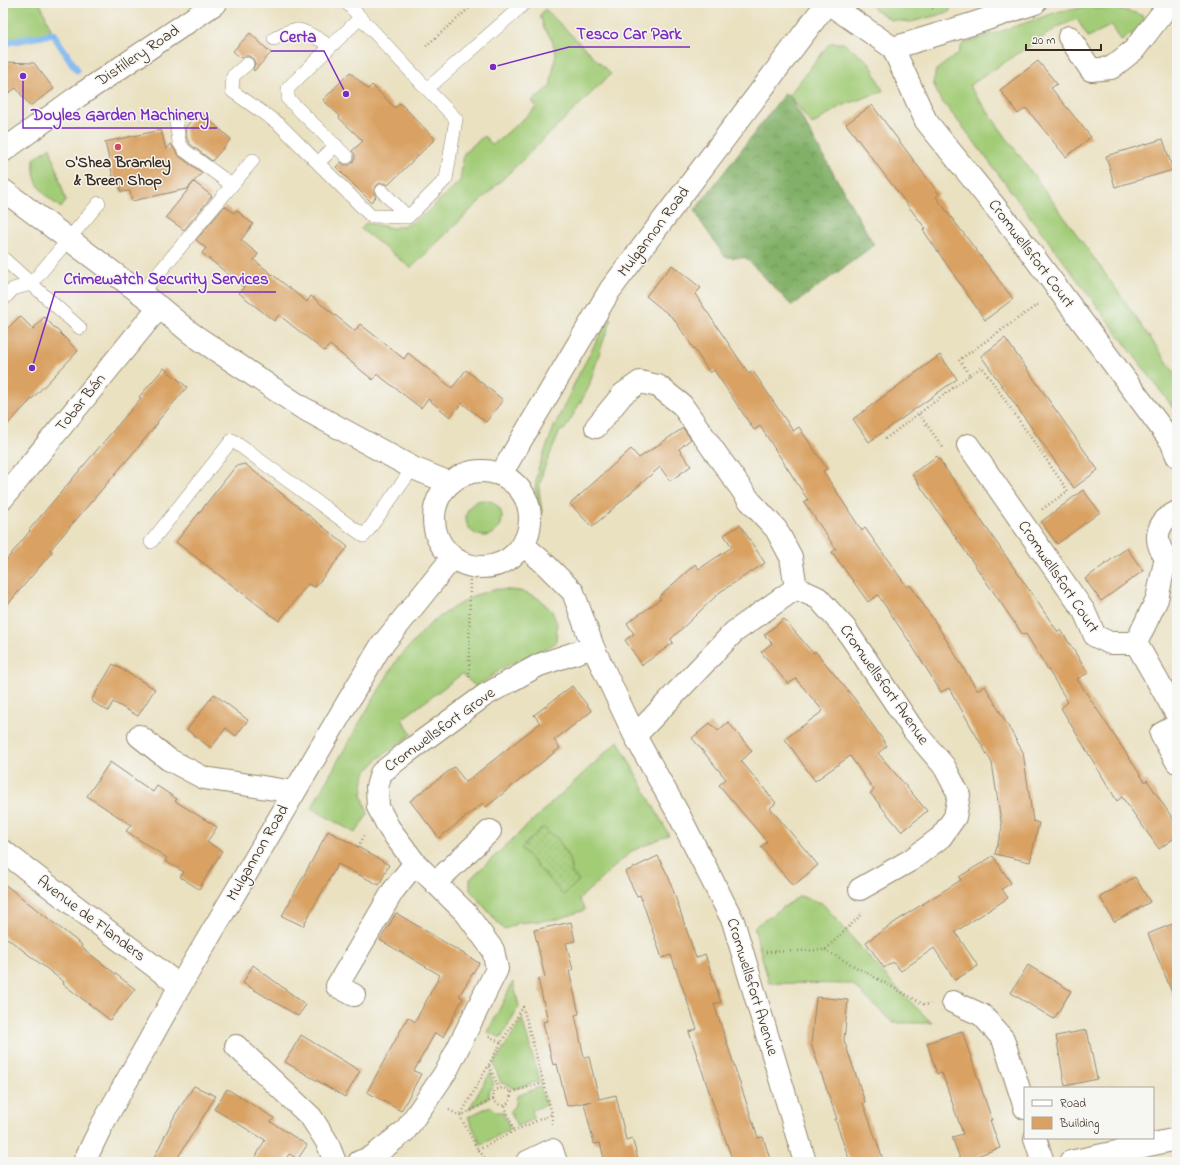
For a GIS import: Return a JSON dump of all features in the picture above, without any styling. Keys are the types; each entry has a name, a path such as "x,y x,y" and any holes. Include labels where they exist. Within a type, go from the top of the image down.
{"street":[{"name":"Distillery Road","path":"3,151 77,97 216,3"},
{"path":"827,3 894,48 1035,3"},
{"name":"Mulgannon Road","path":"501,474 610,290 827,3"},
{"path":"1068,37 1091,70 1110,68 1134,50 1170,3"},
{"name":"Cromwellsfort Court","path":"894,48 926,121 1017,234 1171,442 1177,456"},
{"path":"3,190 159,307 192,334 301,407 413,468 450,483"},
{"name":"Tobar Bán","path":"3,498 159,307"},
{"path":"596,427 623,394 640,382 658,386 682,405 750,501 776,529 791,557 796,588 734,632 635,736"},
{"name":"Cromwellsfort Court","path":"968,445 1084,611 1095,636 1110,643 1136,642"},
{"path":"486,471 501,474 521,491 527,503 530,517 528,530 522,544 513,555 500,563 485,566 462,561 443,547 437,534 434,520 436,507 441,494 450,483 461,476 473,472 486,471"},
{"path":"1177,512 1169,516 1162,523 1159,532 1158,541 1161,550 1172,560 1157,599 1136,642 1177,715"},
{"name":"Cromwellsfort Avenue","path":"522,544 573,592 593,647 635,736 679,815 733,921 805,1162"},
{"name":"Mulgannon Road","path":"84,1162 102,1125 180,986 379,649 462,561"},
{"name":"Cromwellsfort Avenue","path":"796,588 818,598 845,628 914,731 944,766 959,795 955,817 941,837 911,860 860,889"},
{"name":"Cromwellsfort Grove","path":"360,1162 372,1157 405,1131 447,1070 497,969 493,950 466,913 415,863 389,828 378,807 377,787 381,773 451,713 539,665 593,647"},
{"path":"1177,725 1161,734 1177,762"},
{"path":"139,736 168,759 204,778 294,792"},
{"path":"435,883 490,831"},
{"name":"Avenue de Flanders","path":"3,851 180,986"},
{"path":"354,995 337,986 393,891 415,863"},
{"path":"953,1002 982,1015 1003,1039 1024,1105"},
{"path":"236,1046 311,1117 327,1142 335,1162"},
{"path":"1035,1139 1043,1162"},
{"path":"1070,1162 1177,1139"},
{"path":"527,1162 554,1156"}],"lane":[{"path":"247,64 233,76 232,91 279,124 371,216 408,217 446,179 456,119 347,3"},
{"path":"427,89 525,3"},
{"path":"347,156 288,99 288,88 360,18"},
{"path":"274,39 283,33 298,30 315,37 330,46"},
{"path":"176,121 179,142 184,150 232,185"},
{"path":"318,163 336,145"},
{"path":"141,294 253,160"},
{"path":"382,191 408,217"},
{"path":"3,300 13,290 31,284 99,203"},
{"path":"3,258 80,328"},
{"path":"151,542 232,440 364,536 413,468"}],"path":[{"path":"426,46 474,3"},
{"path":"970,375 959,360 1058,289"},
{"path":"885,439 982,367 1068,491 1022,524"},
{"path":"919,414 951,458 968,445"},
{"path":"462,561 469,676 485,695"},
{"path":"825,950 861,915 860,889"},
{"path":"744,955 757,952 825,950 925,1005 953,1002"},
{"path":"460,1116 523,1007 552,1114 554,1156"},
{"path":"471,1023 501,1043"},
{"path":"489,1065 499,1088"},
{"path":"493,1099 494,1091 499,1088 506,1089 511,1092 543,1083"},
{"path":"505,1106 510,1102 511,1092"},
{"path":"428,1098 460,1116 478,1150 490,1162"},
{"path":"460,1116 493,1099"},
{"path":"493,1099 498,1104 505,1106"},
{"path":"505,1106 514,1131"},
{"path":"478,1150 514,1131 552,1114"}],"green space":[{"path":"3,3 40,3 53,34 3,43"},
{"path":"872,3 950,3 950,12 911,22 891,20 873,8"},
{"path":"1088,7 1116,9 1137,13 1143,16 1144,26 1121,41 1112,25 1088,37 1077,19 1058,27 969,86 1104,272 1177,376 1177,413 966,131 940,99 933,83 936,70 959,53 963,44 1060,11"},
{"path":"545,9 611,74 411,268 361,229 366,223 393,228 410,224 425,214 460,181 464,153 484,136 493,145 537,107 532,101 550,87 556,54 552,40 544,28 540,15"},
{"path":"830,43 843,43 870,63 883,91 839,107 812,125 789,95"},
{"path":"785,93 789,95 874,245 792,306 746,258 725,257 701,222 695,210"},
{"path":"50,147 66,201 61,208 48,198 40,188 35,176 34,159"},
{"path":"610,317 612,319 588,389 565,429 560,431 543,471 539,489 542,512 540,515 535,489 538,469 554,427 579,374"},
{"path":"488,500 497,505 501,511 501,525 497,531 488,536 480,536 471,531 467,525 466,514 471,505 477,501"},
{"path":"498,589 520,591 538,598 552,611 557,624 556,643 506,666 476,687 462,674 402,719 412,734 379,758 365,773 362,795 368,814 355,833 311,808 396,661 431,623 475,595"},
{"path":"618,741 669,835 632,851 579,899 585,910 558,919 518,923 504,930 470,890 470,879"},
{"path":"543,827 557,838 563,847 569,859 572,873 579,881 563,895 521,848"},
{"path":"800,896 822,903 889,980 932,1023 893,1023 852,984 769,983 754,927"},
{"path":"513,982 519,1006 501,1038 488,1032"},
{"path":"522,1019 540,1081 514,1089 507,1084 501,1083 494,1064"},
{"path":"490,1073 494,1085 489,1091 489,1098 469,1109"},
{"path":"540,1087 546,1105 532,1110 533,1119 517,1126 510,1111 516,1104 517,1096"},
{"path":"490,1106 496,1112 503,1112 510,1129 481,1145 468,1117"}],"building":[{"path":"250,33 271,53 254,71 253,69 255,63 253,59 249,56 241,58 233,51"},
{"path":"1038,61 1057,84 1051,88 1091,137 1066,157 1026,108 1018,114 1000,90"},
{"path":"3,62 34,63 54,89 30,106 16,88 3,97"},
{"path":"350,72 368,89 372,85 395,108 400,103 435,139 388,185 380,183 377,185 374,189 376,197 371,202 336,167 341,162 345,165 350,165 355,159 355,154 352,151 363,141 323,100"},
{"path":"872,105 939,194 936,197 1013,299 985,320 923,230 925,228 846,124"},
{"path":"199,111 231,139 212,161 190,144 187,139 185,128"},
{"path":"161,130 166,150 171,144 179,156 202,173 187,189 132,201 130,191 121,192 117,176 113,177 105,142"},
{"path":"1163,139 1173,170 1115,187 1106,156"},
{"path":"194,182 212,196 184,230 166,217"},
{"path":"225,206 234,213 236,210 253,224 241,240 258,254 254,260 307,302 311,296 355,331 360,324 404,359 408,353 452,388 466,370 503,400 486,422 462,403 450,417 428,399 421,408 377,374 373,380 330,345 324,351 279,315 274,321 239,293 244,287 202,253 206,248 196,240"},
{"path":"672,265 701,288 695,294 749,374 753,371 793,431 799,427 827,469 823,471 862,531 865,528 907,587 910,585 937,625 977,690 985,686 1023,752 1033,821 1039,823 1030,862 995,854 1002,828 992,763 949,688 941,692 878,595 868,602 832,552 836,549 804,502 808,500 760,426 754,430 714,370 710,373 674,319 646,296"},
{"path":"20,316 33,329 44,317 78,351 3,429 3,333"},
{"path":"1005,338 1098,470 1074,488 981,356"},
{"path":"940,355 957,379 869,442 853,419"},
{"path":"164,368 187,387 139,446 50,550 52,552 3,610 3,564 30,531 29,530 141,398 139,397"},
{"path":"683,428 691,439 679,449 691,466 670,481 660,467 592,527 570,504 631,449 639,458"},
{"path":"937,456 1058,632 1061,630 1088,673 1077,679 1145,782 1147,780 1177,825 1177,836 1159,849 1122,797 1117,801 1061,708 1068,702 1026,634 1023,635 912,474"},
{"path":"245,464 348,547 315,587 308,584 279,621 176,542 236,466"},
{"path":"1083,490 1100,512 1057,544 1041,522"},
{"path":"740,525 765,563 720,592 671,639 673,643 642,665 625,640 634,634 627,623 661,599 659,597 695,564 699,569 732,547 724,535"},
{"path":"1127,548 1143,571 1101,601 1085,579"},
{"path":"784,619 813,653 815,651 854,698 887,746 878,753 927,811 902,832 870,793 874,790 850,756 815,781 785,739 823,711 796,679 788,684 761,652 772,643 764,635"},
{"path":"113,664 155,689 138,716 113,702 108,711 91,701"},
{"path":"572,686 592,711 554,740 560,748 486,807 483,803 439,838 410,801 454,767 466,782 540,723 534,715"},
{"path":"214,694 248,720 236,736 226,728 211,748 187,730"},
{"path":"728,722 752,751 741,761 776,803 770,808 818,865 793,886 761,847 767,842 719,785 726,779 692,738 710,723 718,731"},
{"path":"110,762 153,792 157,786 177,799 175,801 217,827 207,842 222,851 199,889 180,877 184,872 165,861 167,858 126,831 131,825 87,796"},
{"path":"328,831 389,865 379,885 338,864 303,926 282,916"},
{"path":"658,856 669,878 696,958 705,954 721,1002 714,1004 758,1138 763,1137 771,1162 733,1162 689,1032 697,1029 671,955 662,958 640,895 637,896 625,872"},
{"path":"993,856 1011,883 1002,889 1008,898 955,932 978,966 955,980 934,948 901,971 893,962 884,968 866,942 961,880 959,877"},
{"path":"1135,877 1150,902 1114,922 1100,897"},
{"path":"3,883 135,989 110,1020 3,935"},
{"path":"396,913 479,963 459,996 463,998 443,1037 435,1033 414,1071 421,1074 401,1111 367,1092 408,1017 415,1022 440,975 380,940"},
{"path":"571,922 575,941 566,943 573,970 569,971 579,1014 575,1015 584,1057 589,1057 599,1099 616,1095 626,1140 632,1138 639,1162 605,1162 600,1143 594,1144 584,1103 592,1101 567,1106 557,1064 553,1065 543,1022 548,1021 538,979 545,977 534,930"},
{"path":"1177,922 1177,1004 1148,934"},
{"path":"253,965 306,1005 298,1016 243,983"},
{"path":"1028,965 1071,991 1054,1019 1011,993"},
{"path":"816,997 848,1000 844,1040 865,1102 863,1103 884,1162 850,1162 811,1044"},
{"path":"1087,1030 1097,1079 1065,1086 1056,1036"},
{"path":"962,1031 1000,1148 961,1161 952,1137 963,1134 942,1073 937,1074 927,1043"},
{"path":"301,1035 360,1071 345,1097 285,1062"},
{"path":"194,1086 216,1096 175,1162 152,1162 175,1115"},
{"path":"227,1089 274,1118 271,1122 307,1145 298,1159 289,1154 284,1162 253,1162 265,1140 214,1109"}],"waterway":[{"path":"3,43 53,34 77,70"}],"place":[{"name":"Tesco Car Park","path":"493,67"},
{"name":"Doyles Garden Machinery","path":"23,76"},
{"name":"Certa","path":"346,94"},
{"name":"O'Shea Bramley & Breen Shop","path":"118,147"},
{"name":"Crimewatch Security Services","path":"32,368"}]}
